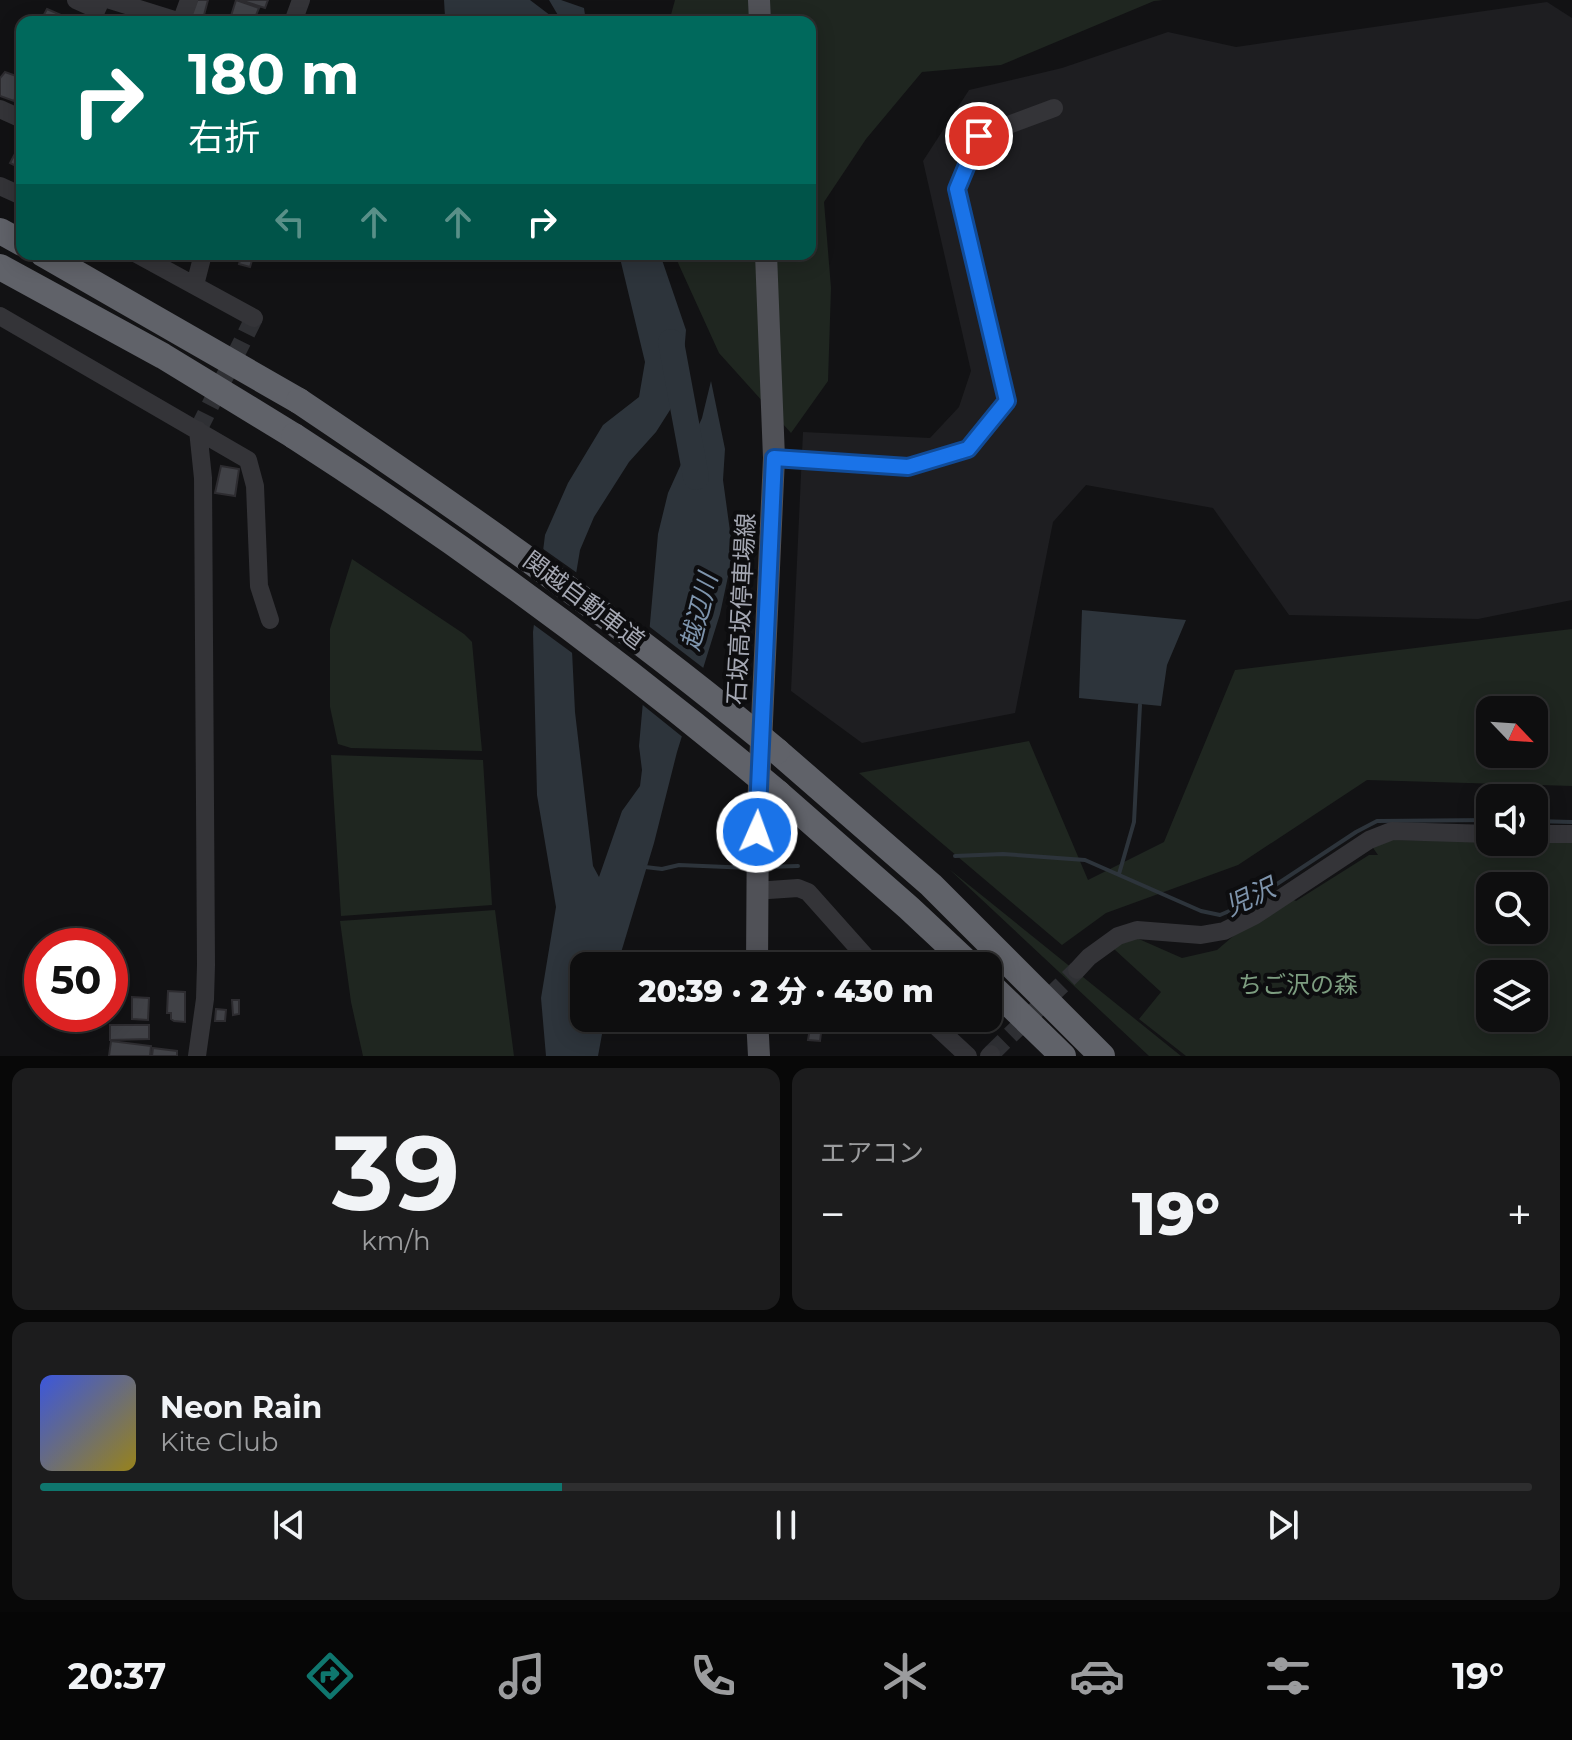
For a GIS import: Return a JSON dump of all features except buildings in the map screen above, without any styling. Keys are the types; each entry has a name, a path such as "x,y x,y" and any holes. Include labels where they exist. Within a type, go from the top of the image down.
{"highway":[{"name":"関越自動車道","path":"53,260 299,401 539,567 724,707 931,885 1102,1056"},
{"name":"関越自動車道","path":"0,267 163,356 294,436 522,590 615,660 778,793 956,952"},
{"path":"804,815 875,899 932,952"},
{"path":"931,885 1119,1056"},
{"path":"1002,997 1063,1056"},
{"path":"1002,1019 1039,1056"}],"main road":[{"name":"石坂高坂停車場線","path":"757,952 757,875 774,458 766,260"},
{"path":"758,1032 759,1056"}],"street":[{"path":"76,0 100,8 146,16"},
{"path":"774,458 908,467 968,449 988,425 1007,401 957,189 979,136 1054,108"},
{"path":"148,260 254,318"},
{"path":"195,285 201,260"},
{"path":"0,316 248,460 255,486 259,586 270,620"},
{"path":"197,1056 206,965 203,478 198,430"},
{"path":"1077,970 1118,936 1137,930 1201,935 1224,931 1254,916 1369,840 1392,831 1476,834"},
{"path":"1548,834 1572,834"},
{"path":"757,875 808,892 862,952"},
{"path":"942,1032 968,1056"}],"shaded area":[{"path":"1547,2 1572,18 1572,600 1478,619 1289,615 1213,508 1086,485 1053,522 1015,713 862,743 791,691 803,432 930,438 959,407 971,371 923,161 969,90 1062,68 1168,32 1236,47"}],"green space":[{"path":"675,0 1163,0 1154,1 1001,65 922,72 866,139 824,202 831,288 828,381 791,433 719,353 677,260 816,260 816,16 671,16"},
{"path":"352,559 472,642 482,751 351,748 338,744 330,707 330,629"},
{"path":"1572,629 1572,786 1367,780 1238,865 1106,913 1062,945 859,773 1029,741 1088,880 1164,842 1235,670"},
{"path":"331,755 483,760 492,905 341,916"},
{"name":"ちご沢の森","path":"1390,840 1476,841 1476,856 1548,856 1548,842 1572,842 1572,1056 1186,1056 1139,1019 1161,992 1114,949 1132,936 1182,958 1217,950 1238,932 1292,899 1296,901 1369,855 1378,855 1371,845"},
{"path":"949,869 1181,1056 1149,1056"},
{"path":"495,910 514,1056 363,1056 351,1002 340,921"}],"water":[{"path":"444,0 530,0 551,16 445,16"},
{"path":"549,0 561,0 584,8 585,16 558,16"},
{"path":"620,260 662,260 686,330 684,354 670,410 656,432 629,462 594,517 580,550 570,610 575,712 593,866 599,877 622,811 640,786 639,746 658,534 668,493 702,418 711,381 725,449 723,480 733,553 720,614 677,752 621,952 570,952 570,1032 602,1032 598,1056 546,1056 541,998 556,907 537,795 533,632 545,535 568,483 603,425 639,397 645,362"},
{"path":"1082,610 1186,620 1167,665 1161,706 1079,698"}],"pier":[{"path":"539,546 580,575 574,611 575,655 530,622"},
{"path":"646,624 706,670 685,739 639,702"}],"waterway":[{"name":"越辺川","path":"671,342 696,477"},
{"path":"1119,874 1134,822 1140,705"},
{"name":"児沢","path":"955,856 1003,854 1085,860 1201,911 1220,915 1248,903 1377,821 1476,820"},
{"name":"児沢","path":"1548,821 1572,822"},
{"name":"児沢","path":"764,867 798,866"},
{"name":"児沢","path":"645,867 751,868"}],"tunnel":[{"path":"198,430 254,318"},
{"path":"991,1054 1077,970"}],"route":[{"path":"757,832 774,458 908,467 968,449 1007,401 957,189 979,136"}]}
